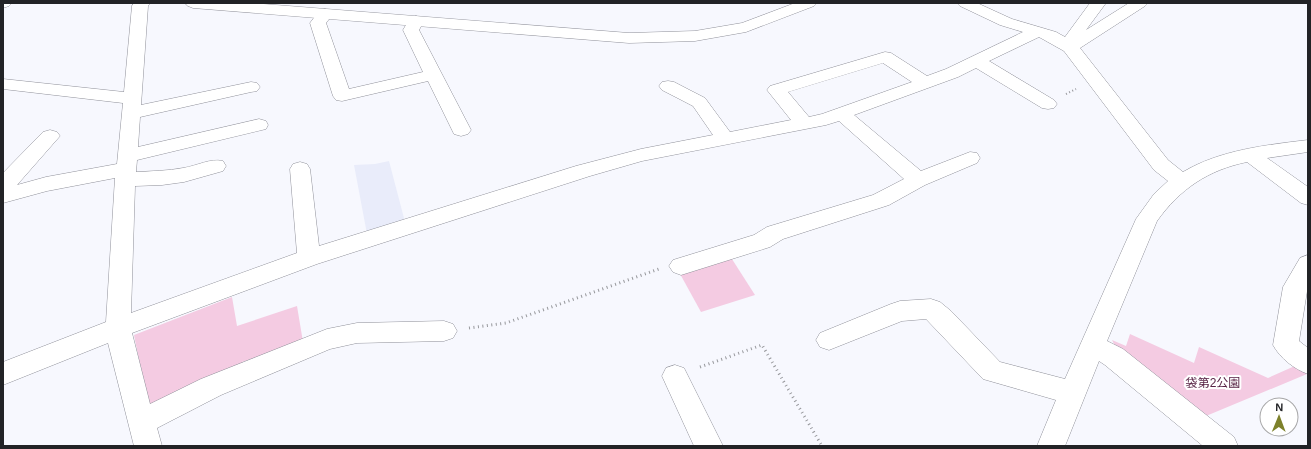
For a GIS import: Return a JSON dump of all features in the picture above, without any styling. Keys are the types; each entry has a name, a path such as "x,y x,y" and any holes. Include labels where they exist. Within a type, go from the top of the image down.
{"street":[{"path":"142,3 140,6 131,105 118,328 144,434 211,387 327,339 357,333 444,331"},
{"path":"193,3 629,38 695,36 746,27 809,3"},
{"path":"965,3 1006,22 1038,31 1068,46 1161,165 1181,181"},
{"path":"1068,46 1098,3"},
{"path":"1068,46 1140,3"},
{"path":"325,14 318,23 342,96 433,75"},
{"path":"416,21 411,30 461,130"},
{"path":"3,374 118,328 309,258 583,171 641,155 826,119 952,73 1038,31"},
{"path":"804,124 776,90 885,57 924,82"},
{"path":"977,61 1048,104"},
{"path":"3,84 117,98 131,105 251,87"},
{"path":"668,86 699,102 726,139"},
{"path":"841,114 918,180"},
{"path":"3,195 46,184 127,168 258,125"},
{"path":"3,195 7,181 50,136"},
{"path":"1051,446 1092,345 1147,220 1154,208 1164,196 1181,181 1216,164 1250,155 1308,146"},
{"path":"1250,155 1308,198"},
{"path":"681,266 762,241 775,233 881,200 918,180 970,158"},
{"path":"127,168 184,175 216,166"},
{"path":"300,169 309,258"},
{"path":"1308,264 1295,287 1286,345 1308,363"},
{"path":"828,340 900,311 931,310 942,318 992,371 1073,393"},
{"path":"1092,345 1114,357 1224,446"},
{"path":"675,376 709,446"}],"path":[{"path":"1048,104 1094,79"},
{"path":"444,331 506,323 664,267 681,266"},
{"path":"675,376 762,345 822,446"}],"shaded area":[{"path":"389,161 405,222 367,234 354,165 375,164"}],"green space":[{"path":"730,256 755,295 701,312 679,272"},
{"path":"232,297 237,326 297,306 303,342 242,362 243,369 148,406 134,335"},
{"name":"袋第2公園","path":"1130,334 1194,363 1199,347 1268,378 1297,365 1307,374 1206,416 1120,356 1112,340 1126,346"}]}
